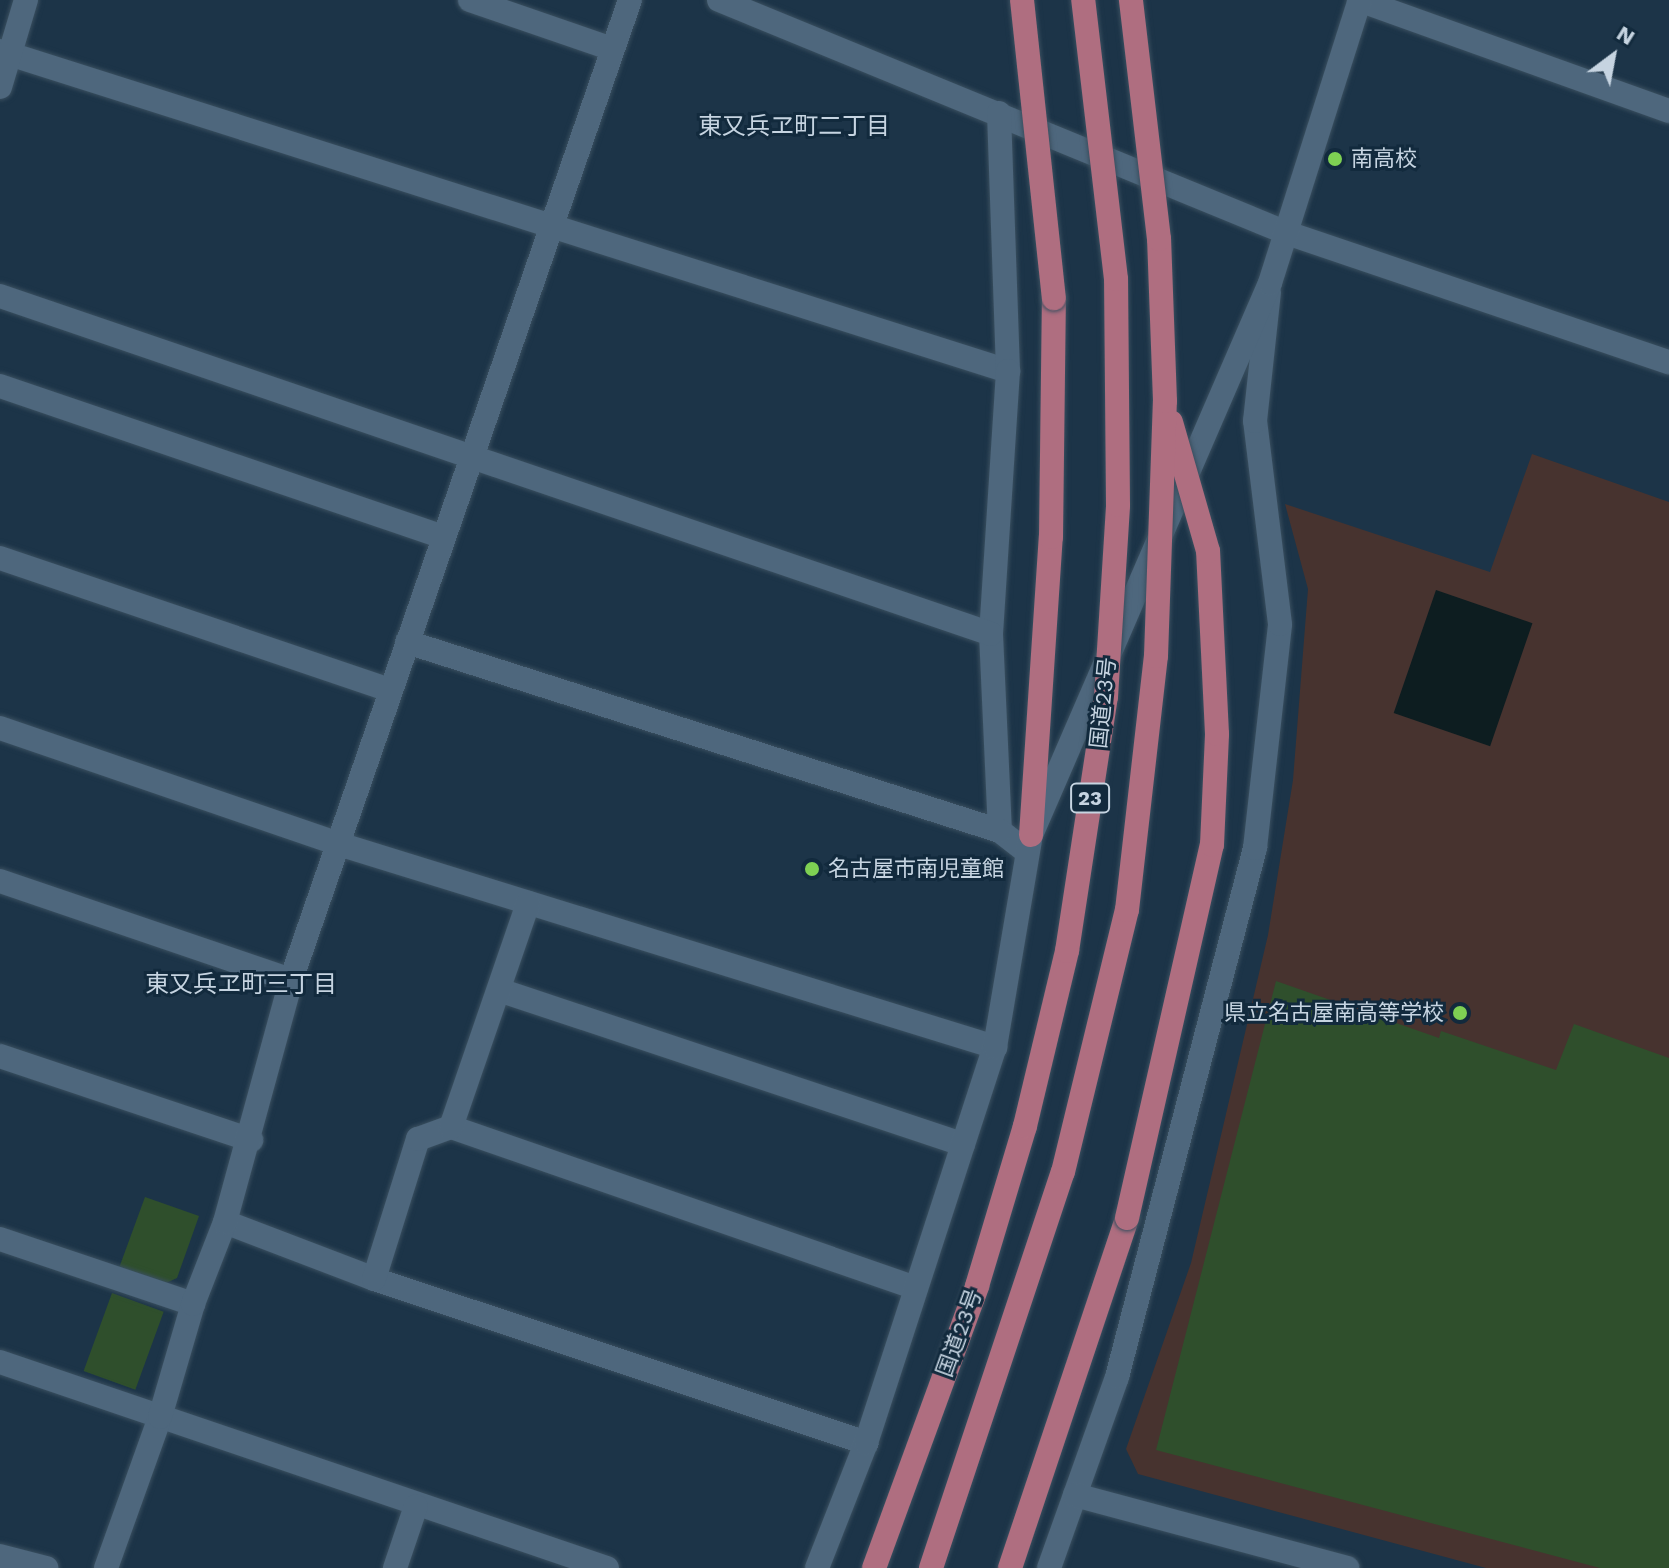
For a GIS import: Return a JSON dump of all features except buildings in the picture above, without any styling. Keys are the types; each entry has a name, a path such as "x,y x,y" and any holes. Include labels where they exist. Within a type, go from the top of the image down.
{"highway":[{"path":"1022,0 1054,298 1051,537 1028,843"},
{"name":"国道23号","path":"874,1568 977,1286 1025,1126 1067,951 1106,697 1118,505 1116,279 1083,0"},
{"name":"23","path":"931,1568 1063,1172 1127,910 1156,656 1165,401 1159,239 1131,0"},
{"path":"1010,1568 1127,1218 1212,845 1217,734 1208,551 1165,401"}],"street":[{"path":"0,87 5,52 26,0"},
{"path":"470,0 612,49"},
{"path":"106,1568 160,1417 193,1304 225,1222 251,1140 291,980 342,845 389,690 630,0"},
{"path":"719,0 1287,233 1669,362"},
{"path":"817,1568 866,1443 995,1047 1028,843 1270,283 1360,0 1667,106"},
{"path":"5,52 1008,371"},
{"path":"999,113 1008,371 991,634 1000,831"},
{"path":"1049,1568 1117,1377 1255,848 1280,624 1255,421 1270,283"},
{"path":"0,296 991,634"},
{"path":"0,386 443,537"},
{"path":"0,558 389,690"},
{"path":"407,642 1000,831 1028,843"},
{"path":"0,728 342,845 995,1047"},
{"path":"0,881 291,980"},
{"path":"451,1127 528,903"},
{"path":"499,990 963,1144"},
{"path":"0,1056 251,1140"},
{"path":"374,1279 418,1139 451,1127 916,1288"},
{"path":"225,1222 374,1279 866,1443"},
{"path":"0,1239 193,1304"},
{"path":"0,1362 416,1506 607,1568"},
{"path":"1075,1495 1347,1568"},
{"path":"395,1568 416,1506"},
{"path":"0,1556 46,1568"}],"shaded area":[{"name":"県立名古屋南高等学校","path":"1532,454 1669,502 1669,1568 1486,1568 1138,1474 1126,1449 1191,1263 1268,935 1293,780 1308,589 1285,504 1490,572"},
{"path":"1436,590 1532,623 1490,746 1394,713"}],"green space":[{"path":"1276,981 1439,1038 1441,1031 1556,1070 1574,1024 1669,1058 1669,1568 1600,1568 1156,1450"},
{"path":"145,1197 199,1216 177,1278 164,1284 119,1268"},
{"path":"112,1293 164,1312 135,1390 84,1371"}],"place":[{"name":"南高校","path":"1335,159"},
{"name":"名古屋市南児童館","path":"812,869"},
{"name":"県立名古屋南高等学校","path":"1460,1013"}],"district":[{"name":"東又兵ヱ町二丁目","path":"794,127"},
{"name":"東又兵ヱ町三丁目","path":"241,985"}]}
